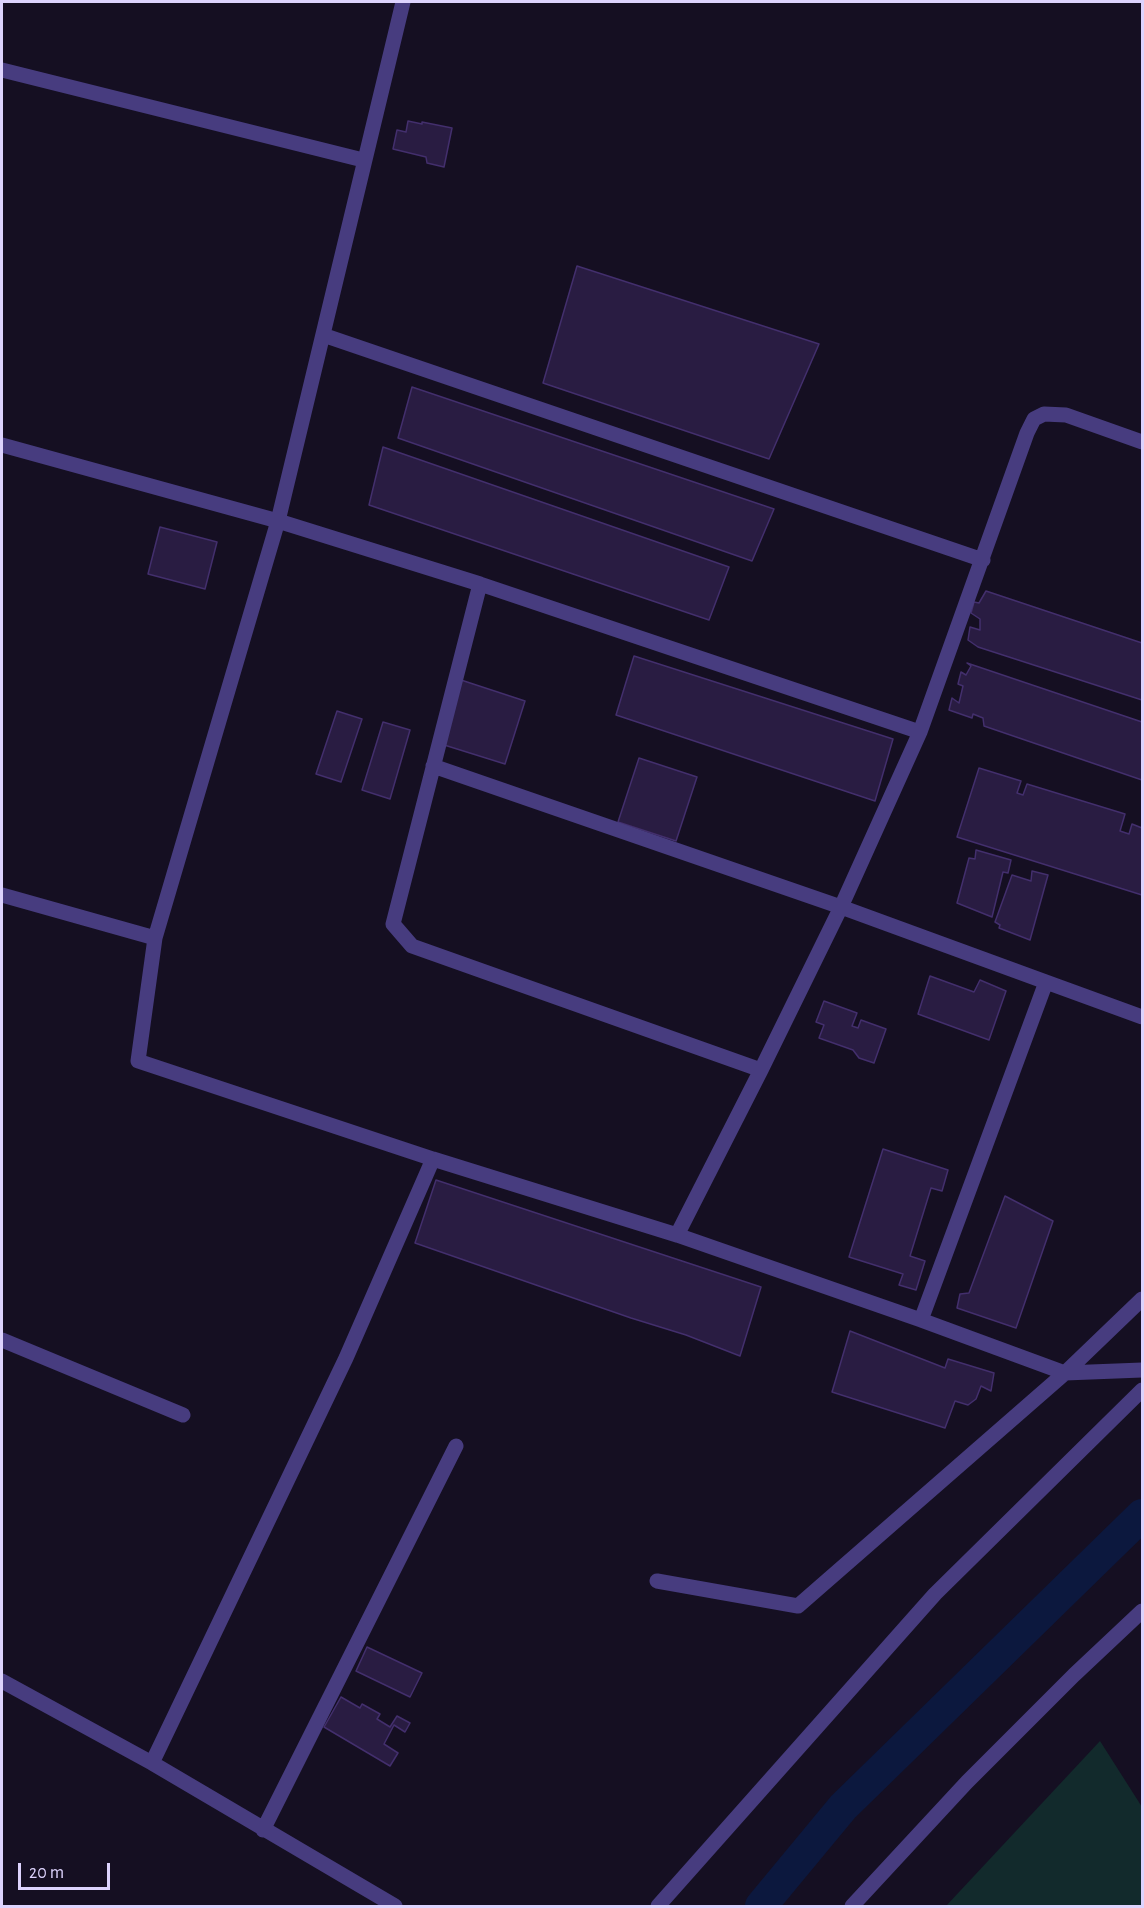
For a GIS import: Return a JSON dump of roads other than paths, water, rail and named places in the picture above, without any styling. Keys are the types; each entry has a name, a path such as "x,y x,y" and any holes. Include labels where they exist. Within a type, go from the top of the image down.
{"street":[{"path":"402,2 278,521 155,938 138,1061 433,1159 677,1235 921,1320 1065,1374 1143,1370"},
{"path":"2,70 363,160"},
{"path":"322,335 983,560"},
{"path":"677,1235 841,907 920,732 1034,419 1044,414 1066,415 1143,442"},
{"path":"2,445 278,521 480,584 920,732"},
{"path":"480,584 393,924 412,946 761,1070"},
{"path":"433,766 841,907 1143,1017"},
{"path":"2,895 155,938"},
{"path":"921,1320 1046,982"},
{"path":"152,1763 346,1358 433,1159"},
{"path":"657,1581 798,1606 1065,1374 1143,1299"},
{"path":"2,1340 183,1415"},
{"path":"658,1906 935,1594 1143,1390"},
{"path":"263,1830 456,1446"},
{"path":"852,1906 967,1782 1074,1675 1143,1611"},
{"path":"2,1681 152,1763 395,1906"}],"waterway":[{"path":"761,1906 843,1807 1142,1515"}]}
